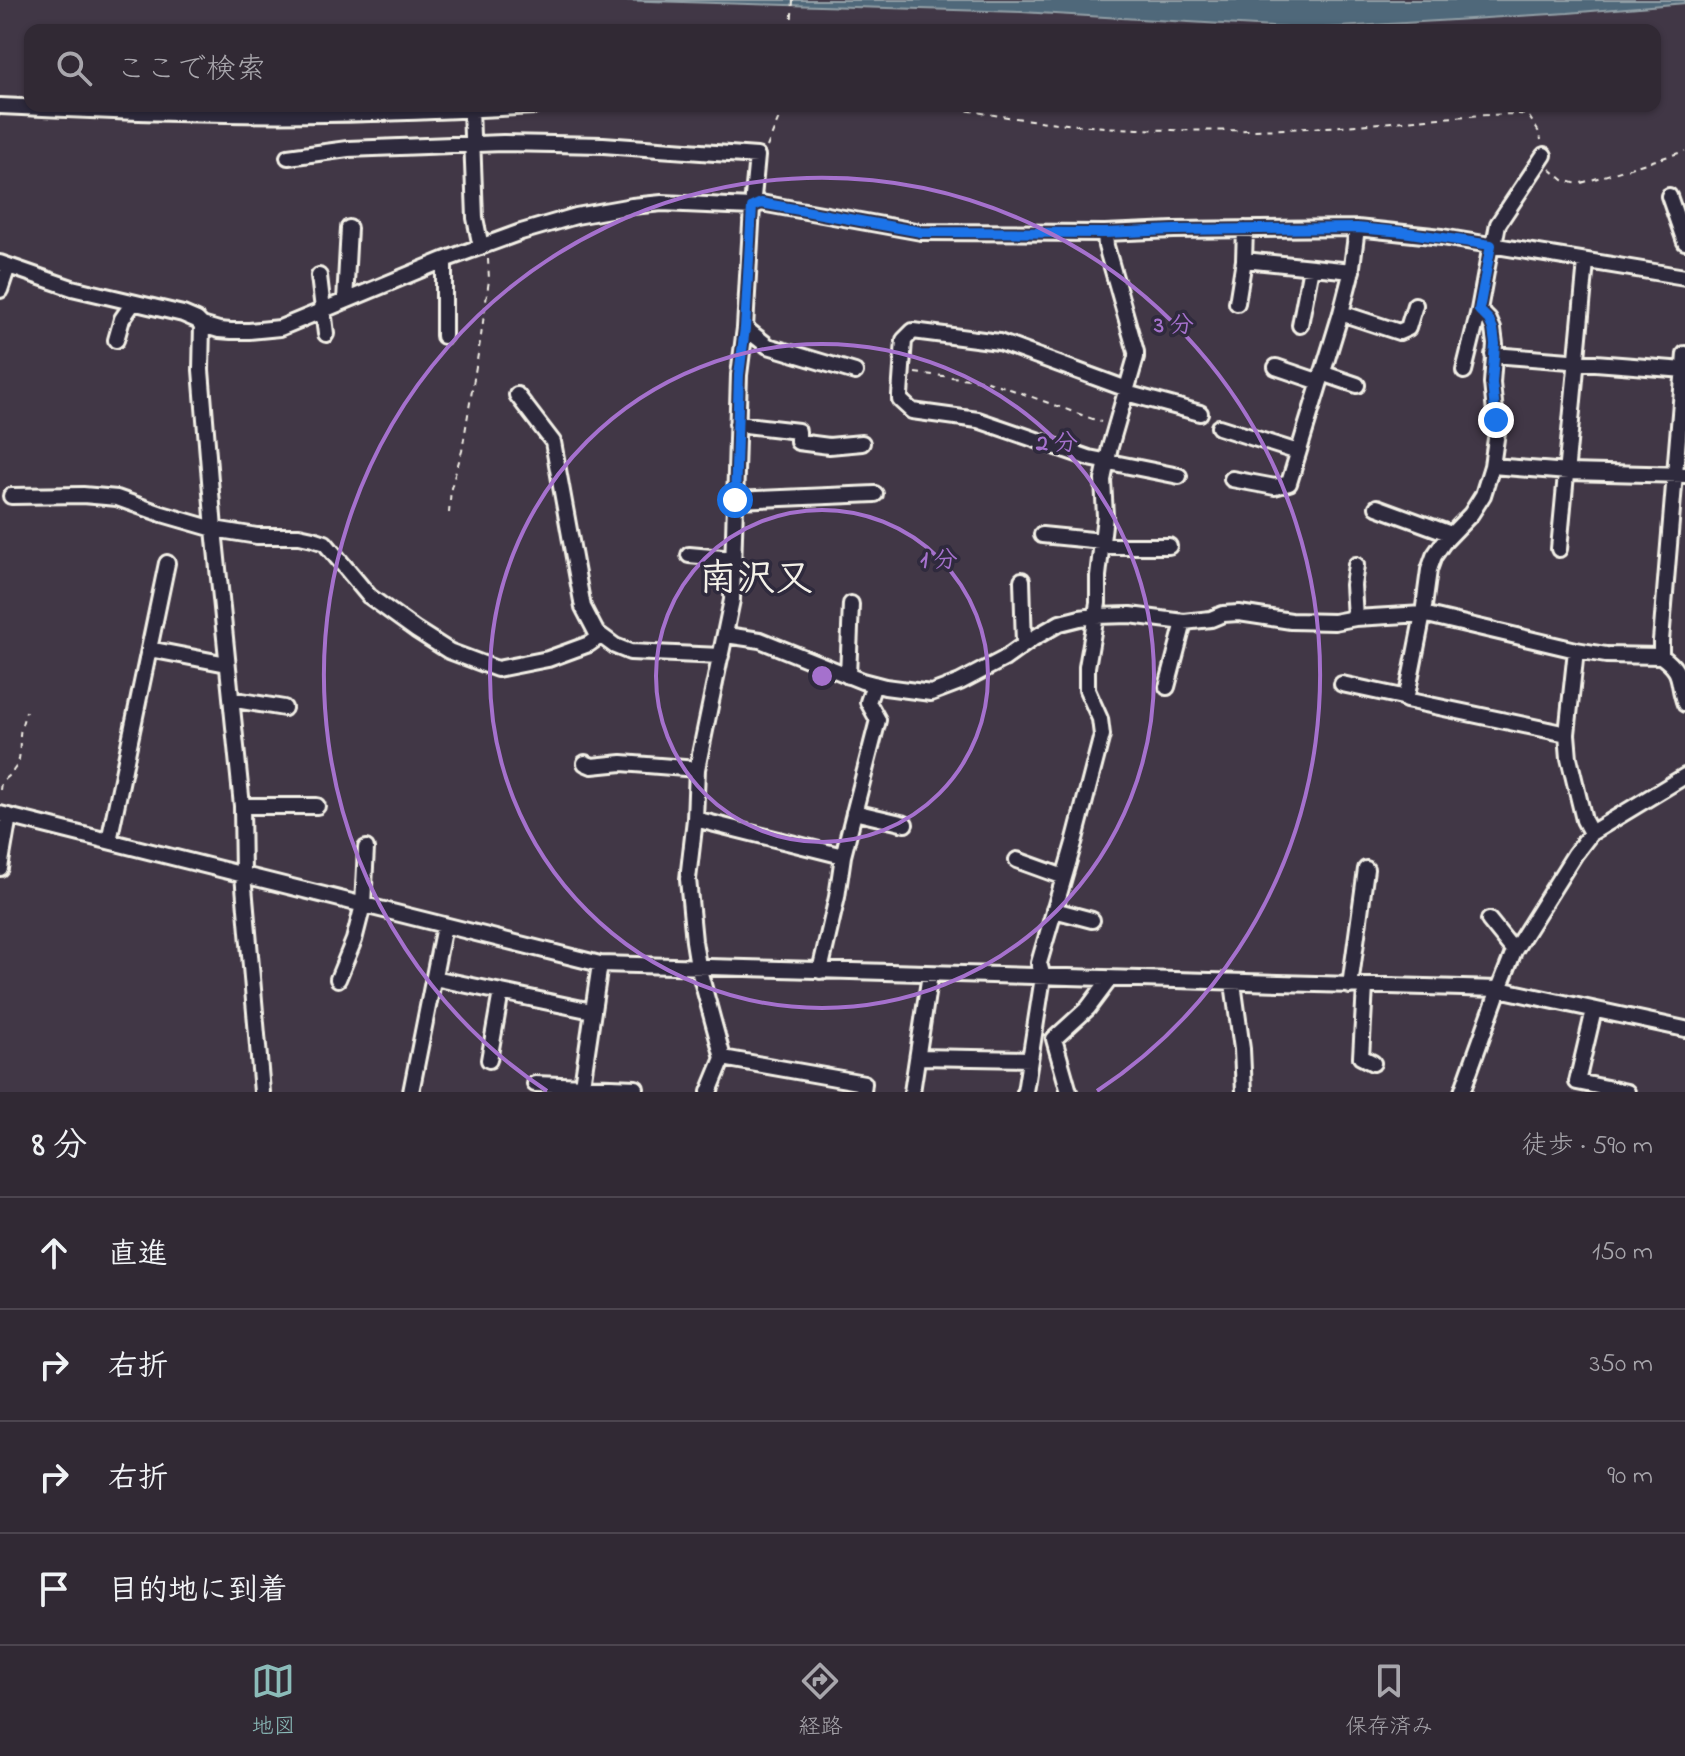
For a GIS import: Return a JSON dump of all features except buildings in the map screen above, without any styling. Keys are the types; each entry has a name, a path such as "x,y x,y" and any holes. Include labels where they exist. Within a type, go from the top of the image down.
{"street":[{"path":"0,106 24,107"},
{"path":"162,112 410,112"},
{"path":"471,112 475,218 483,246"},
{"path":"288,157 348,149 503,143 603,145 757,156 739,375 732,600 697,769 688,879 698,966 723,1058 709,1092"},
{"path":"1464,371 1498,224 1544,155"},
{"path":"1669,196 1684,236"},
{"path":"0,290 4,264 72,288 183,314 219,330 280,328 444,260 521,232 576,216 662,203 752,207 761,203 921,232 1105,233 1357,228 1492,245 1685,277"},
{"path":"345,301 349,228"},
{"path":"1232,479 1275,487 1289,483 1341,313 1352,271 1357,228"},
{"path":"1237,303 1245,229"},
{"path":"1025,1092 1043,977 1039,963 1102,735 1100,719 1087,690 1087,667 1105,516 1103,490 1107,463 1136,352 1105,233"},
{"path":"444,260 444,336"},
{"path":"1244,260 1352,271"},
{"path":"1559,549 1586,262"},
{"path":"1300,325 1311,267"},
{"path":"319,276 326,334"},
{"path":"116,340 122,319 133,303"},
{"path":"1341,313 1399,332 1408,328 1415,305"},
{"path":"1407,698 1434,556 1471,514 1483,495 1492,466 1497,432 1492,392 1493,329 1479,310"},
{"path":"202,325 201,370 242,806 243,875 262,1092"},
{"path":"745,328 768,346 855,372"},
{"path":"1179,476 1107,463 978,420 912,411 900,400 904,340 913,331 999,342 1126,391 1200,413"},
{"path":"1664,658 1678,521 1685,354"},
{"path":"1493,355 1684,370"},
{"path":"1276,367 1357,385"},
{"path":"517,395 553,442 583,607 600,636 630,652 721,656"},
{"path":"737,424 798,431 798,442 829,446 862,443"},
{"path":"1219,427 1298,452"},
{"path":"1492,466 1681,475"},
{"path":"735,500 875,494"},
{"path":"11,496 117,498 214,529 257,536 299,536 325,543 380,605 449,651 497,669 548,659 589,644 600,636"},
{"path":"1377,507 1451,534"},
{"path":"1042,535 1102,543 1169,546"},
{"path":"689,555 734,559"},
{"path":"109,841 167,563"},
{"path":"1355,618 1353,585 1356,565"},
{"path":"1022,580 1024,644"},
{"path":"848,676 851,604"},
{"path":"726,635 760,640 874,684 931,693 1004,659 1060,623 1095,616 1130,615 1184,622 1239,613 1291,621 1334,622 1423,614 1606,655 1685,657"},
{"path":"1167,687 1184,622"},
{"path":"149,649 227,664"},
{"path":"1576,650 1567,734 1569,758 1584,820 1591,833"},
{"path":"1664,658 1677,670 1685,704"},
{"path":"820,971 843,856 878,720 868,702 874,684"},
{"path":"1342,684 1567,734"},
{"path":"232,701 284,708"},
{"path":"585,763 592,766 622,763 697,769"},
{"path":"1462,1092 1514,951 1575,854 1591,833 1685,776"},
{"path":"242,806 317,806"},
{"path":"854,812 905,824"},
{"path":"0,868 4,815 600,964 1499,989 1685,1029"},
{"path":"695,819 843,856"},
{"path":"338,979 354,940 363,905 366,848"},
{"path":"1017,860 1064,877"},
{"path":"1366,869 1358,987 1361,1057 1373,1063"},
{"path":"1054,910 1092,920"},
{"path":"1489,920 1514,951"},
{"path":"411,1092 444,926"},
{"path":"582,1085 600,964"},
{"path":"912,1092 930,974"},
{"path":"434,978 592,1011"},
{"path":"1069,1092 1054,1039 1088,1008 1109,980"},
{"path":"1233,983 1244,1092"},
{"path":"489,1060 501,992"},
{"path":"1594,1010 1577,1082 1627,1092"},
{"path":"918,1057 1030,1059"},
{"path":"723,1058 864,1083 863,1092"},
{"path":"535,1084 582,1085 600,1089 636,1088"}],"path":[{"path":"791,24 793,0"},
{"path":"757,156 767,146 781,112"},
{"path":"972,112 1079,125 1176,130 1260,130 1528,115 1540,134 1549,168 1563,180 1578,184 1685,151"},
{"path":"449,513 489,280 489,265 483,246"},
{"path":"902,372 988,381 1116,427"},
{"path":"0,790 1,782 19,762 20,736 26,711"}],"water":[{"path":"617,0 1685,0 1685,3 1568,13 1389,24 1223,24 1021,12"}],"district":[{"name":"南沢又","path":"756,581"}],"route":[{"path":"735,500 739,375 752,207 761,203 921,232 1105,233 1357,228 1491,245 1479,310 1493,329 1492,400 1496,420"}]}
